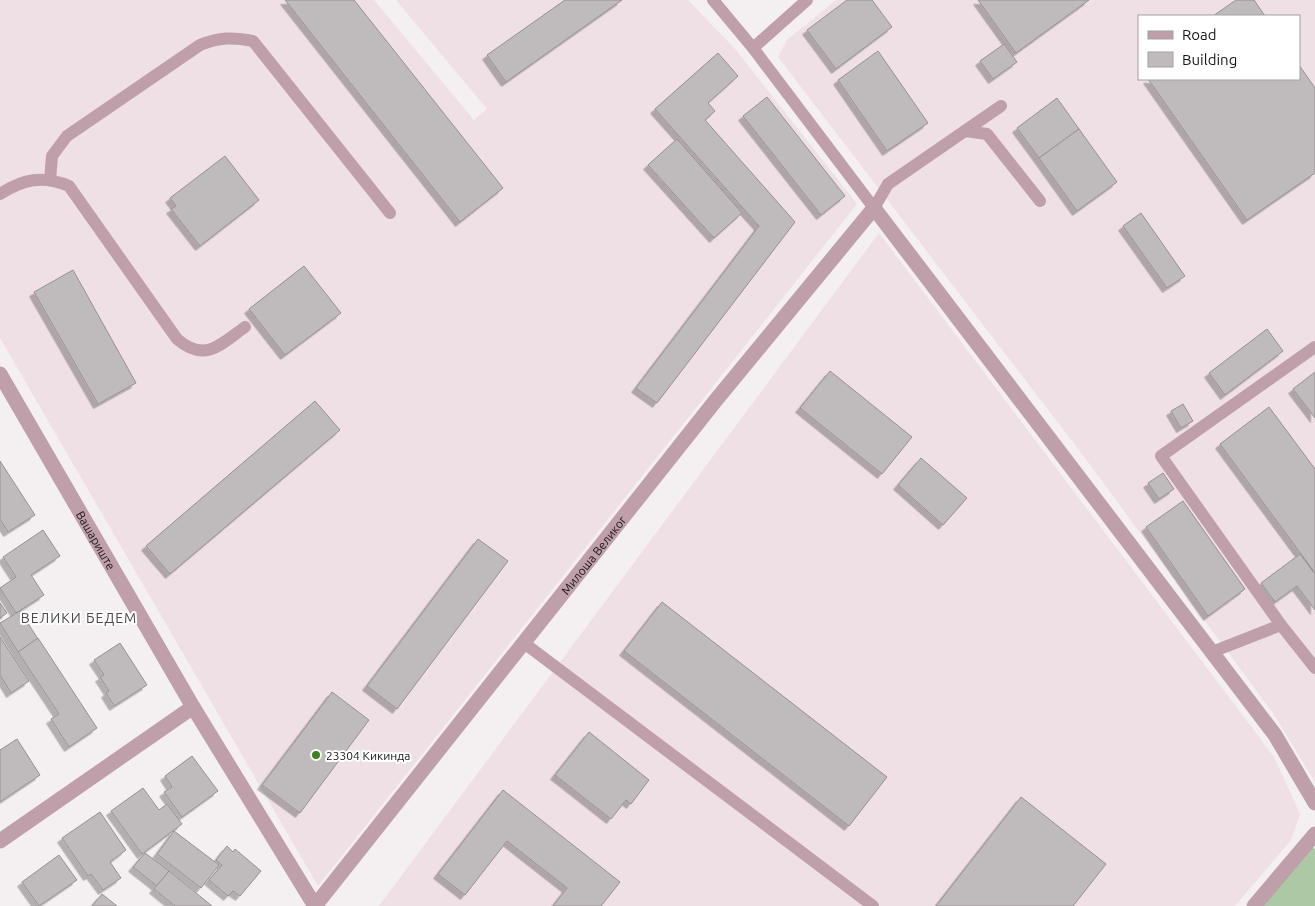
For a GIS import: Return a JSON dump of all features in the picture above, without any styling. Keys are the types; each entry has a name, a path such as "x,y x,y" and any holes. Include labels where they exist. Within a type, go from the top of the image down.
{"street":[{"name":"Милоша Великог","path":"315,906 716,400 874,208"},
{"path":"874,208 1275,735 1315,803"},
{"name":"Вашариште","path":"0,374 194,706 315,906"},
{"path":"0,841 194,706"},
{"path":"1254,906 1315,834"}],"lane":[{"path":"713,0 753,48 874,208 888,184 1001,106"},
{"path":"753,48 808,0"},
{"path":"50,180 52,156 67,136 200,45 224,38 239,38 253,41 390,213"},
{"path":"966,131 987,134 1040,201"},
{"path":"0,194 28,180 50,180 69,186 177,339 185,346 196,350 213,350 245,327"},
{"path":"1315,347 1161,456 1281,624 1315,668"},
{"path":"1212,652 1281,624"},
{"path":"524,643 873,906"}],"shaded area":[{"path":"0,0 374,0 474,120 487,109 396,0 688,0 736,50 857,204 318,886 0,338"},
{"path":"836,0 1315,0 1315,782 1275,716 1085,458 778,57 787,40"},
{"path":"879,233 1274,757 1300,814 1291,840 1235,906 379,906"}],"green space":[{"path":"1303,840 1315,849 1315,906 1249,906"}],"building":[{"path":"285,0 354,0 503,188 460,222"},
{"path":"565,0 622,0 506,82 487,55"},
{"path":"847,0 872,0 892,27 836,69 807,30"},
{"path":"978,0 1089,0 1016,53"},
{"path":"1236,0 1254,0 1264,15 1214,15"},
{"path":"1004,44 1017,62 993,79 980,61"},
{"path":"878,51 928,123 887,151 838,80"},
{"path":"718,53 738,76 708,103 715,111 705,120 795,222 657,403 636,388 759,226 655,109"},
{"path":"1300,66 1315,88 1315,173 1247,220 1149,80 1300,80"},
{"path":"767,97 845,196 821,215 743,116"},
{"path":"1057,98 1079,129 1039,158 1017,128"},
{"path":"1079,129 1117,182 1077,211 1039,158"},
{"path":"677,139 742,213 714,238 648,165"},
{"path":"225,156 259,200 200,246 171,209 176,206 170,198"},
{"path":"1141,213 1185,276 1167,288 1123,226"},
{"path":"304,266 341,313 285,355 249,309"},
{"path":"73,270 136,383 98,404 34,292"},
{"path":"1267,329 1283,351 1225,395 1209,373"},
{"path":"830,371 912,437 882,474 800,408"},
{"path":"1315,372 1315,418 1293,389"},
{"path":"315,401 340,430 170,574 146,546"},
{"path":"1183,404 1193,421 1181,428 1171,411"},
{"path":"1269,407 1315,469 1315,573 1220,444"},
{"path":"921,458 967,498 943,525 898,485"},
{"path":"0,461 35,515 8,532 0,519"},
{"path":"1163,473 1174,489 1159,499 1148,483"},
{"path":"1183,501 1245,589 1208,616 1146,527"},
{"path":"43,530 60,556 31,575 44,595 16,613 0,588 16,577 3,557"},
{"path":"478,539 508,561 397,709 367,686"},
{"path":"1300,554 1315,574 1315,610 1297,586 1275,602 1261,583"},
{"path":"662,602 887,777 849,826 624,651"},
{"path":"0,603 7,613 0,618"},
{"path":"20,611 38,639 18,652 0,623"},
{"path":"0,637 29,681 11,693 0,675"},
{"path":"38,638 97,728 69,747 51,719 59,714 18,652"},
{"path":"120,643 147,685 114,706 106,693 109,691 100,677 104,675 94,660"},
{"path":"332,692 369,720 300,813 262,785"},
{"path":"589,732 649,780 631,804 626,800 611,819 555,775"},
{"path":"17,739 40,775 0,802 0,750"},
{"path":"192,756 218,791 182,817 164,792 172,787 165,776"},
{"path":"143,788 159,810 167,804 182,824 142,854 111,811"},
{"path":"503,790 620,882 601,906 553,906 567,888 507,841 465,895 438,874"},
{"path":"1021,797 1106,864 1073,906 936,906"},
{"path":"100,812 126,850 110,862 121,878 103,890 91,874 88,876 62,838"},
{"path":"174,831 219,865 201,888 157,854"},
{"path":"227,846 233,852 235,849 261,871 240,896 233,891 228,896 209,880 222,865 216,860"},
{"path":"145,853 169,871 157,886 133,867"},
{"path":"59,855 77,880 39,906 22,882"},
{"path":"169,871 212,906 175,906 154,889"},
{"path":"102,894 117,906 92,906"}],"place":[{"name":"23304 Кикинда","path":"316,755"}],"district":[{"name":"ВЕЛИКИ БЕДЕМ","path":"79,618"}]}
